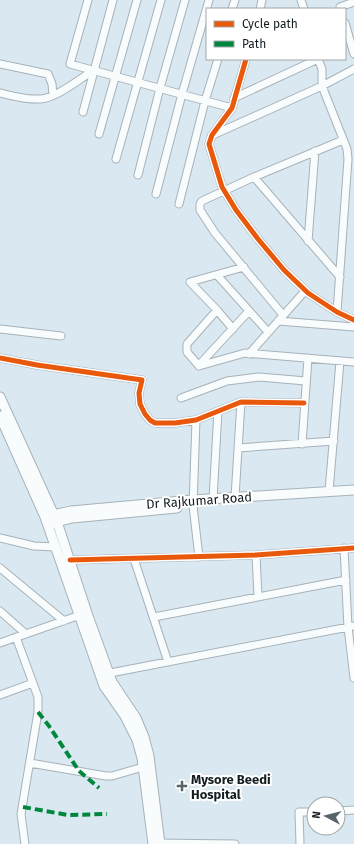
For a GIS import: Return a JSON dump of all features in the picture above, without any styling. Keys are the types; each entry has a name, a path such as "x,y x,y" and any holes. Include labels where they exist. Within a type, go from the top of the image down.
{"main road":[{"path":"0,397 51,519 55,547 83,614 105,674 136,718 144,737 150,762 156,844"},
{"path":"0,416 70,560 83,614"},
{"name":"Dr Rajkumar Road","path":"51,519 72,518 193,503 213,499 354,490"},
{"name":"Dr Rajkumar Road","path":"193,503 354,496"},
{"path":"105,674 104,686 123,712 137,740 156,844"}],"street":[{"path":"88,0 70,64 232,108"},
{"path":"83,112 113,0"},
{"path":"99,134 137,0"},
{"path":"116,159 161,0"},
{"path":"138,175 160,88 185,0"},
{"path":"340,5 354,2"},
{"path":"156,194 206,10"},
{"path":"351,31 354,54"},
{"path":"179,204 205,100 218,60"},
{"path":"247,60 232,108 212,135 209,144 224,190 236,210 284,270 305,291 337,312 354,320"},
{"path":"234,98 316,60"},
{"path":"318,60 322,69 322,86 347,149 348,159 337,312"},
{"path":"0,64 48,74 52,84 53,95"},
{"path":"212,135 322,86 354,69"},
{"path":"0,95 41,100 59,93 94,70"},
{"path":"283,315 215,233 200,210 200,204 202,201 224,190 343,140"},
{"path":"308,241 315,151"},
{"path":"254,177 340,278"},
{"path":"233,329 190,282 244,267"},
{"path":"217,275 268,332"},
{"path":"249,354 305,291"},
{"path":"199,366 187,352 187,344 217,310"},
{"path":"199,366 249,311"},
{"path":"278,322 354,327"},
{"path":"0,329 61,336"},
{"path":"199,366 245,353 354,362"},
{"path":"0,358 36,365 142,380 139,393 140,404 144,414 155,423 163,424 196,420 241,402 304,403"},
{"path":"302,444 308,358"},
{"path":"330,491 340,361"},
{"path":"180,398 227,381 259,376 306,382"},
{"path":"235,497 241,402"},
{"path":"213,499 218,411"},
{"path":"196,420 193,503 199,557"},
{"path":"238,448 334,441"},
{"path":"0,538 34,546 55,547"},
{"path":"344,548 354,678"},
{"path":"70,560 256,555 354,548"},
{"path":"256,555 258,596"},
{"path":"134,559 168,662"},
{"path":"0,568 64,621"},
{"path":"154,617 346,580"},
{"path":"0,611 26,634"},
{"path":"0,643 83,614"},
{"path":"105,674 351,626"},
{"path":"16,637 38,697 38,712 21,814 25,844"},
{"path":"0,696 33,683"},
{"path":"30,763 106,776 112,776 143,767"},
{"path":"300,844 299,812 306,812"},
{"path":"156,844 235,844"}],"marked path":[{"path":"38,712 79,771 99,788"},
{"path":"23,807 68,815 107,814"}],"cycle path":[{"path":"246,60 232,108 212,135 209,144 222,187 236,210 284,270 308,293 337,312 354,320"},
{"path":"0,358 37,365 142,380 139,393 140,404 145,414 155,423 175,423 196,420 241,402 304,403"},
{"path":"70,560 256,555 354,548"}],"place":[{"name":"Mysore Beedi Hospital","path":"182,786"}]}
